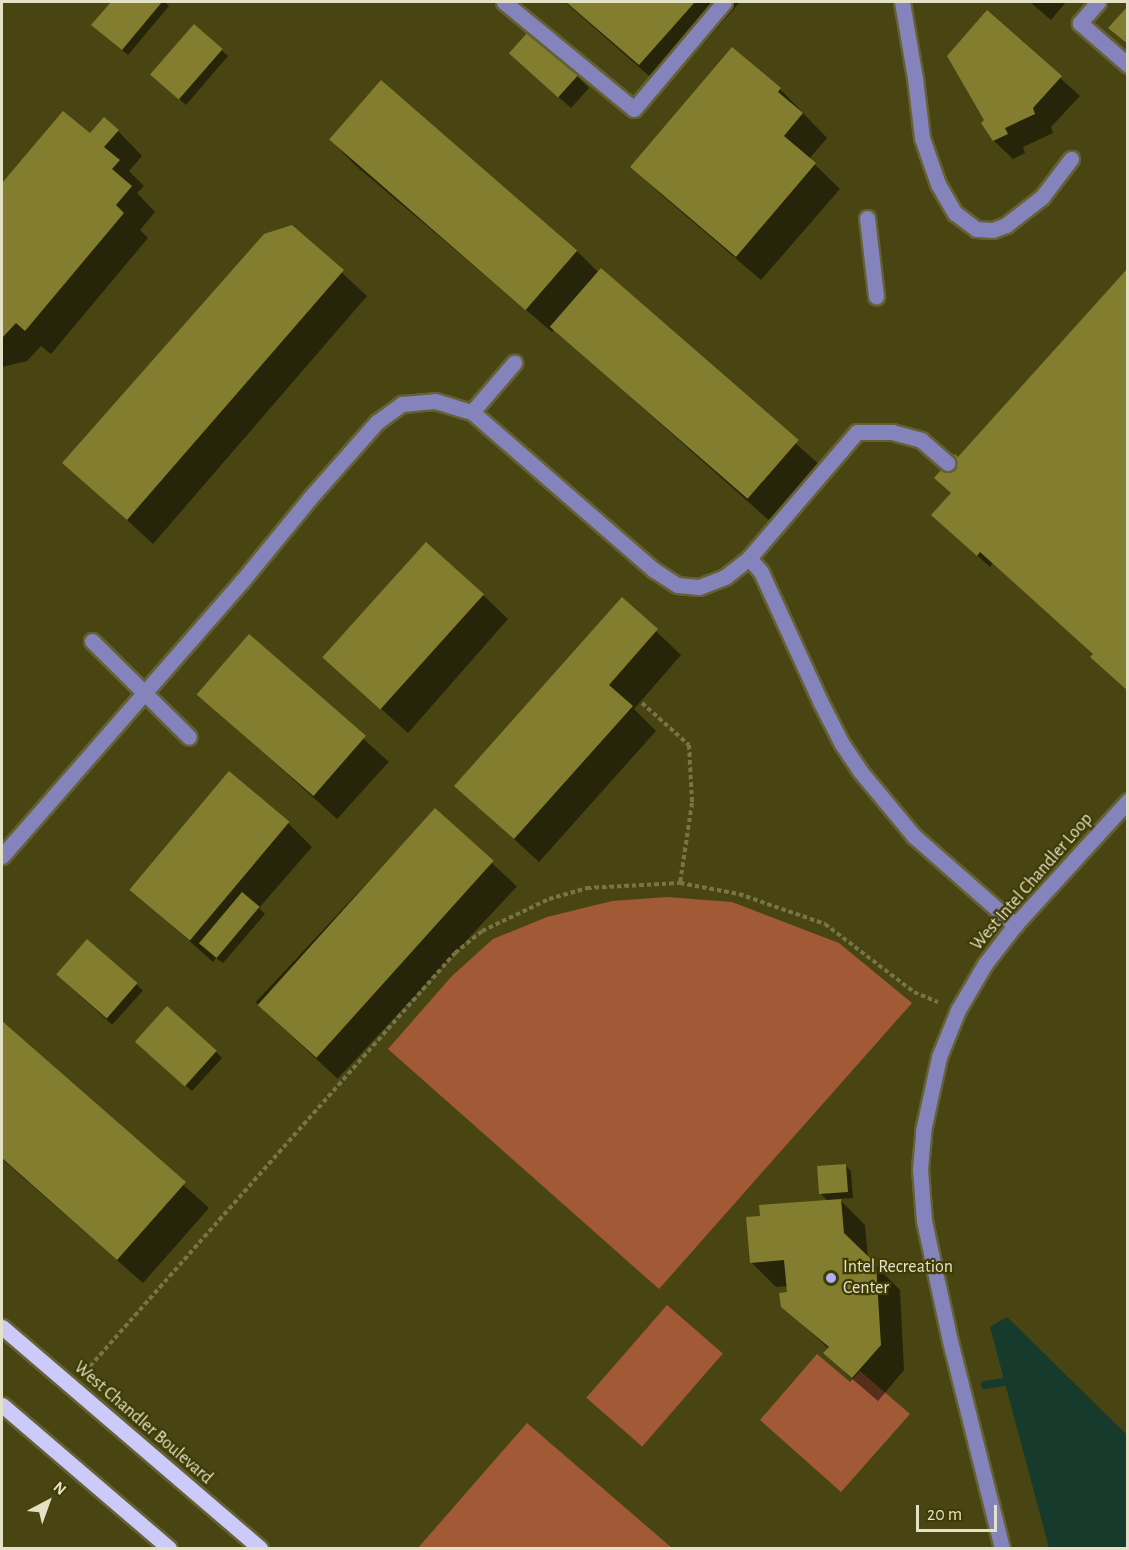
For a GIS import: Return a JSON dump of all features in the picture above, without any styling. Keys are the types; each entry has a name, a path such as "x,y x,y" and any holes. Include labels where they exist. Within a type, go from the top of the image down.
{"main road":[{"name":"West Chandler Boulevard","path":"2,1327 260,1548"},
{"path":"2,1404 169,1548"}],"street":[{"path":"504,2 634,109 724,2"},
{"path":"902,2 915,78 922,138 938,184 955,213 976,229 993,230 1006,225 1042,197 1071,159"},
{"path":"1098,2 1080,23 1128,65"},
{"path":"867,218 876,296"},
{"path":"472,412 514,363"},
{"path":"2,856 377,422 402,404 435,401 472,412 654,570 677,585 699,587 708,584 725,577 749,558 857,432 892,432 921,440 947,463"},
{"path":"749,558 761,572 820,701 842,744 860,771 914,836 1015,925"},
{"path":"92,641 189,737"},
{"name":"West Intel Chandler Loop","path":"1002,1548 924,1221 920,1169 923,1131 939,1057 958,1010 985,964 1015,925 1128,801"}],"path":[{"path":"642,703 689,745 692,803 680,883"},
{"path":"71,1387 455,953 482,931 549,899 587,888 680,883 740,894 825,924 914,992 958,1010"}],"shaded area":[{"path":"667,897 732,902 839,943 912,1003 659,1289 388,1049 452,976 493,939 547,917 612,901"},
{"path":"667,1305 723,1354 642,1446 586,1398"},
{"path":"1007,1317 1127,1435 1127,1548 1049,1548 990,1327"},
{"path":"817,1354 850,1382 860,1371 910,1414 841,1492 760,1420"},
{"path":"527,1423 672,1548 418,1548"}],"building":[{"path":"111,2 162,2 122,50 91,25"},
{"path":"566,2 695,2 639,65"},
{"path":"1128,6 1128,44 1108,28"},
{"path":"987,10 1062,76 1033,108 1035,114 1005,128 1008,134 993,141 981,123 984,120 947,56"},
{"path":"194,24 223,49 179,99 150,75"},
{"path":"529,31 578,75 558,97 509,53"},
{"path":"732,47 781,88 778,92 803,113 784,136 816,163 736,257 630,167"},
{"path":"381,80 577,251 525,310 329,140"},
{"path":"63,111 90,133 104,117 119,130 104,147 120,160 112,169 132,186 116,205 124,213 25,331 16,323 2,338 2,183"},
{"path":"292,225 344,270 127,520 62,463 264,234"},
{"path":"601,268 799,440 748,499 550,327"},
{"path":"1128,268 1128,691 1090,657 1093,654 980,552 977,556 931,515 951,493 934,478 955,454 958,457"},
{"path":"426,542 484,594 380,709 322,657"},
{"path":"622,597 658,629 609,685 633,706 514,839 454,786"},
{"path":"249,634 366,736 313,796 197,694"},
{"path":"229,771 290,822 190,941 129,890"},
{"path":"435,808 494,861 316,1058 258,1005"},
{"path":"242,892 260,907 217,958 199,943"},
{"path":"87,939 138,983 107,1018 56,974"},
{"path":"167,1006 217,1051 185,1087 135,1042"},
{"path":"2,1021 186,1182 117,1260 2,1158"},
{"path":"846,1164 848,1192 819,1194 817,1166"},
{"name":"Intel Recreation Center","path":"841,1199 844,1233 876,1264 881,1345 852,1378 823,1353 829,1347 781,1307 779,1293 787,1292 784,1260 750,1263 746,1217 760,1216 759,1205"}],"waterway":[{"path":"985,1385 1004,1382"}],"place":[{"name":"Intel Recreation Center","path":"831,1278"}]}
